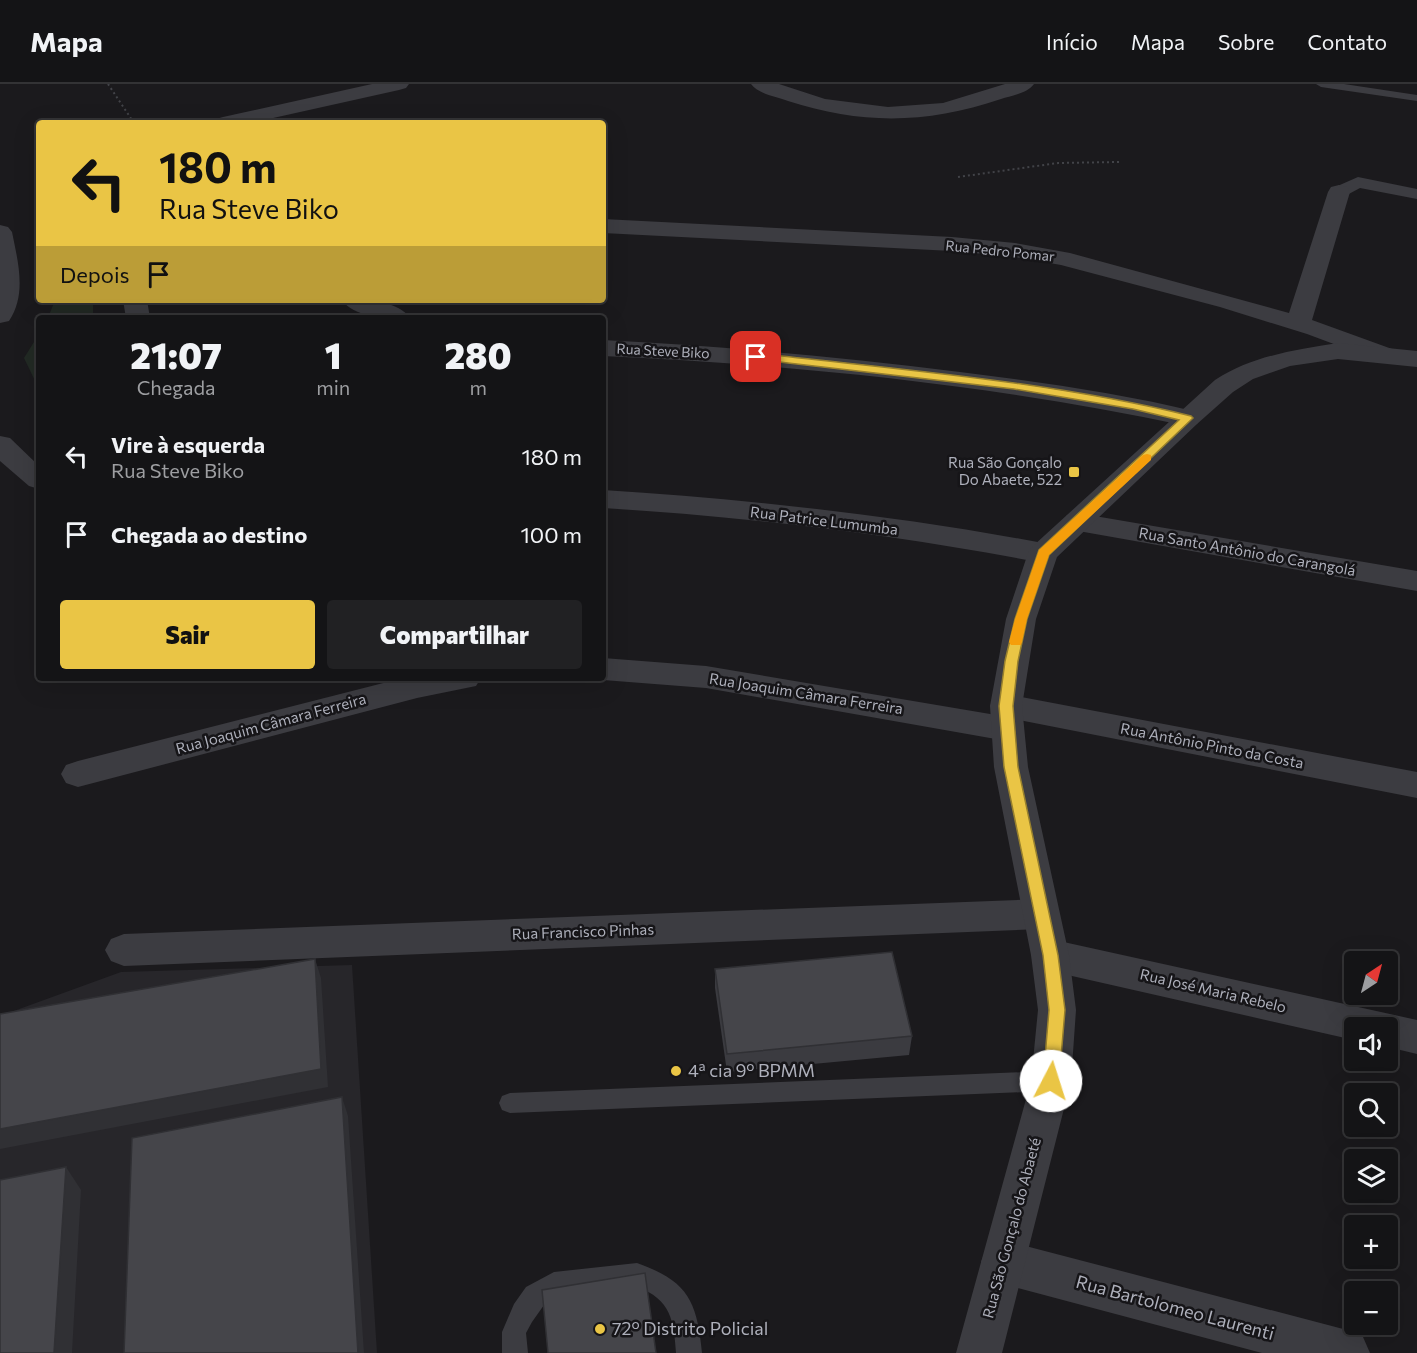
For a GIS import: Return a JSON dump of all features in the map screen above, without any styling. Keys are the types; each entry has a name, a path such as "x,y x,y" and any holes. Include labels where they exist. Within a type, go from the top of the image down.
{"street":[{"path":"237,120 399,84"},
{"path":"760,84 802,98 865,111 896,113 929,112 960,106 1021,85"},
{"path":"1298,322 1339,192 1358,182 1417,194"},
{"name":"Rua Pedro Pomar","path":"606,226 952,244 1015,250 1062,258 1134,275 1298,322 1383,354"},
{"path":"0,232 8,276 6,305 0,316"},
{"path":"361,303 391,315"},
{"name":"Rua Steve Biko","path":"606,348 733,354 1014,386 1133,406 1187,418"},
{"name":"Rua São Gonçalo do Abaeté","path":"979,1353 1051,1081 1057,1010 1050,955 1011,767 1007,718 1012,661 1021,619 1043,553 1187,418 1224,386 1244,373 1286,359 1330,352 1383,354 1417,359"},
{"path":"0,444 17,464 36,478"},
{"name":"Rua Patrice Lumumba","path":"606,499 688,504 801,517 999,544 1043,553"},
{"name":"Rua Santo Antônio do Carangolá","path":"1077,522 1417,582"},
{"name":"Rua Joaquim Câmara Ferreira","path":"606,669 706,677 1007,718"},
{"name":"Rua Joaquim Câmara Ferreira","path":"78,774 417,686 447,681"},
{"name":"Rua Antônio Pinto da Costa","path":"1007,718 1417,785"},
{"name":"Rua Francisco Pinhas","path":"124,950 1041,914"},
{"name":"Rua José Maria Rebelo","path":"1050,955 1344,1021"},
{"path":"1398,1032 1417,1037"},
{"name":"Rua Bartolomeo Laurenti","path":"1003,1262 1347,1353"}],"lane":[{"path":"1321,84 1417,99"},
{"path":"510,1103 1051,1081"},
{"path":"515,1353 514,1332 535,1296 554,1284 637,1275 657,1282 675,1299 686,1320 689,1353"}],"path":[{"path":"108,84 132,120"},
{"path":"958,177 1089,160 1119,162"}],"shaded area":[{"path":"54,303 93,303 93,315 49,315"},
{"path":"36,339 36,383 24,358"},
{"path":"352,965 377,1353 0,1353 0,1016 121,972"}],"building":[{"path":"892,952 912,1036 727,1054 715,969"},
{"path":"315,959 321,1069 0,1129 0,1014"},
{"path":"342,1097 358,1353 124,1353 132,1138"},
{"path":"66,1167 54,1353 0,1353 0,1180"},
{"name":"72º Distrito Policial","path":"645,1273 656,1353 548,1353 542,1290"}],"slow traffic":[{"path":"1016,642 1021,619 1043,553 1147,457"}],"place":[{"name":"Rua São Gonçalo Do Abaete, 522","path":"1074,472"},
{"name":"4ª cia 9º BPMM","path":"676,1071"},
{"name":"72º Distrito Policial","path":"600,1329"}],"route":[{"path":"756,357 1014,386 1133,406 1187,418 1098,504 1043,553 1021,619 1012,661 1006,706 1011,767 1050,955 1057,1010 1051,1081"}]}
